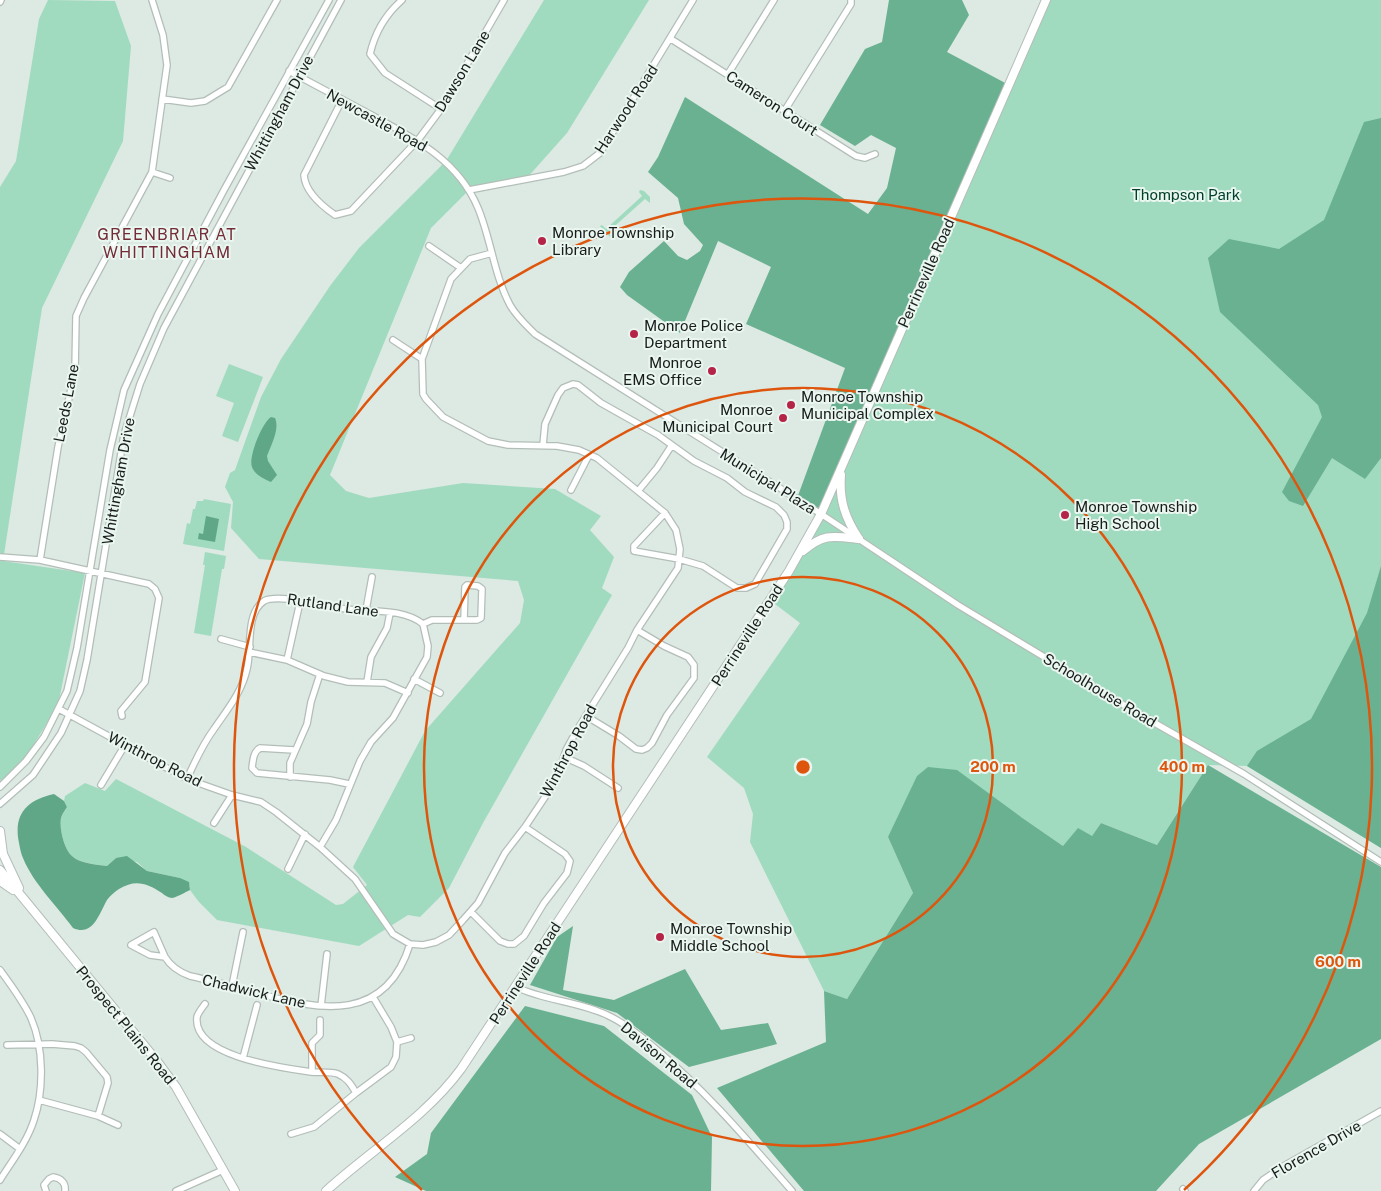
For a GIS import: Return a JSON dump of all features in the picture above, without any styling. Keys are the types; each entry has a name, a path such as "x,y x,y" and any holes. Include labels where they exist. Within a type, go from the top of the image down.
{"street":[{"name":"Leeds Lane","path":"40,560 58,447 75,371 76,316 152,172 167,65 163,35 152,0"},
{"path":"162,99 191,103 205,101 228,87 277,0"},
{"name":"Whittingham Drive","path":"0,787 26,761 44,737 67,691 77,648 110,450 124,390 158,314 329,0"},
{"name":"Whittingham Drive","path":"0,804 32,775 61,733 80,691 87,660 124,435 140,384 164,328 341,0"},
{"path":"402,0 382,20 370,54 385,73 441,108"},
{"name":"Dawson Lane","path":"342,100 304,175 304,183 308,190 335,215 351,211 418,140 441,108 504,0"},
{"name":"Harwood Road","path":"470,190 564,172 583,166 600,153 693,0"},
{"path":"728,74 774,0"},
{"path":"785,110 851,4 851,0"},
{"name":"Perrineville Road","path":"326,1191 430,1105 447,1088 516,987 798,556 821,514 1046,0"},
{"name":"Cameron Court","path":"671,39 856,156 865,158 875,154"},
{"name":"Newcastle Road","path":"289,71 418,140 446,161 470,190 478,208 503,288"},
{"path":"152,172 170,178"},
{"path":"429,246 461,268"},
{"name":"Winthrop Road","path":"59,709 187,779 261,802 276,812 305,834 355,879 394,934 410,944 423,945 436,942 449,935 471,912 493,878 505,852 525,827 558,774 564,757 586,716 628,648 636,630 678,568 680,549 676,530 665,513 597,458 579,450 543,445 508,445 488,441 443,417 434,409 423,394 422,359 451,279 470,259 492,254"},
{"name":"Municipal Plaza","path":"503,288 511,306 535,334 821,514"},
{"path":"393,340 422,359"},
{"path":"543,445 545,424 558,395 563,388 573,384 578,385 601,403 658,435 694,461 727,478 745,492 776,507 784,515 787,522 785,533 759,579 755,584 746,588 737,588 703,566 679,559 634,551 633,549 665,513"},
{"path":"638,491 657,468 672,445"},
{"path":"571,490 589,455"},
{"path":"841,468 842,506 858,539"},
{"name":"Schoolhouse Road","path":"821,514 958,605 1132,710 1244,774 1381,862"},
{"path":"798,556 811,544 823,538 834,536 858,539"},
{"path":"0,557 40,560 149,584 155,590 159,598 145,682 121,712 122,716"},
{"path":"366,610 372,577"},
{"path":"320,847 336,820 360,760 371,742 393,718 427,657 428,646 424,624 432,620 464,620 477,620 481,618 482,589 478,586 465,587 464,620"},
{"name":"Rutland Lane","path":"187,779 200,750 226,714 241,688 247,669 252,617 264,601 276,597 285,597 300,602 410,615 424,624"},
{"path":"287,660 300,602"},
{"name":"Rutland Lane","path":"367,682 371,657 387,628 390,613"},
{"path":"586,716 636,749 642,750 652,743 667,715 694,678 694,664 688,657 636,630"},
{"path":"221,639 249,650 287,660 320,674 348,682 385,683 408,693"},
{"path":"290,777 290,763 294,750 307,724 311,702 320,674"},
{"path":"414,678 440,693"},
{"path":"101,785 125,745"},
{"path":"294,750 260,748 257,750 252,768 257,773 330,780 349,784"},
{"path":"564,757 584,766 618,788"},
{"path":"214,823 232,794"},
{"path":"471,912 500,941 514,944 524,936 544,903 567,873 570,861 565,854 525,827"},
{"path":"0,831 3,854 23,897"},
{"path":"288,869 305,834"},
{"name":"Prospect Plains Road","path":"0,870 176,1087 235,1191"},
{"path":"0,881 23,897"},
{"path":"154,932 165,957 150,955 132,945 154,932"},
{"path":"232,986 243,932"},
{"name":"Chadwick Lane","path":"165,957 170,965 181,972 293,1003 339,1006 354,1004 373,997 386,987 397,974 405,960 410,944"},
{"path":"322,1006 327,954"},
{"path":"0,970 22,1001 32,1020 41,1068 39,1100 34,1121 20,1149 0,1180"},
{"name":"Davison Road","path":"516,987 526,992 592,1009 609,1016 641,1036 686,1075 792,1191"},
{"path":"291,1134 314,1127 391,1067 396,1056 397,1042 391,1027 373,997"},
{"path":"205,1004 197,1016 198,1027 204,1037 224,1052 276,1066 312,1072 336,1073 348,1080 356,1093"},
{"path":"243,1058 257,1005"},
{"path":"312,1072 312,1043 320,1035 320,1020"},
{"path":"397,1042 411,1038"},
{"path":"7,1045 74,1046 86,1052 107,1077 108,1082 98,1116"},
{"path":"39,1100 98,1116 118,1125"},
{"name":"Florence Drive","path":"1254,1191 1263,1180 1275,1171 1381,1111"},
{"path":"0,1134 20,1149"},
{"path":"176,1191 223,1170"},
{"path":"46,1191 44,1185 53,1177 62,1181 66,1186 65,1191"}],"green space":[{"path":"48,0 115,1 131,46 123,141 42,308 3,561 85,573 58,705 23,762 0,781 0,187 16,161 39,19"},
{"path":"544,0 649,0 567,133 526,179 469,190 431,228 330,475 346,491 369,498 463,483 555,489 601,516 590,530 614,557 602,588 612,595 483,823 449,888 420,917 408,915 359,946 217,920 199,902 190,890 190,886 180,878 147,871 137,862 116,858 107,866 75,858 69,853 61,833 61,818 67,807 64,801 65,796 85,783 105,791 116,779 246,847 336,905 343,904 367,885 353,867 425,731 520,623 524,600 518,581 259,559 231,528 233,502 225,487 230,473 235,470 261,397 281,359 330,286 359,248 446,161"},
{"name":"Thompson Park","path":"1046,0 1381,0 1381,848 1247,766 1208,765 1157,845 1101,823 1092,836 1063,846 1021,817 888,837 913,893 847,999 824,991 750,842 753,814 744,788 707,757 800,623 771,601 820,516"},
{"path":"640,190 650,197 650,203 645,199 608,232 610,237 600,226 602,225 606,229 642,196 639,192"},
{"path":"229,364 263,377 238,442 222,436 234,403 216,396"},
{"path":"204,499 231,504 224,551 183,544 187,523 190,524 193,509 195,509 197,501 203,501"},
{"path":"205,552 226,556 224,569 222,569 211,636 194,633 205,565 203,565"}],"shaded area":[{"path":"889,0 962,0 969,15 947,52 1009,85 820,516 796,501 845,368 746,324 771,267 718,241 680,333 627,295 620,287 629,272 664,241 678,256 687,260 700,251 703,245 684,224 678,198 648,172 658,157 685,97 868,214 887,188 896,148 871,135 855,146 820,125 865,49 882,42"},
{"path":"1381,118 1381,458 1365,479 1332,458 1303,506 1289,501 1282,492 1322,417 1318,405 1220,312 1208,258 1229,239 1279,249 1324,220 1364,122"},
{"path":"271,417 275,418 276,427 267,456 277,475 271,482 255,472 251,462 257,440 267,420"},
{"path":"206,516 219,519 215,542 198,539 199,533 203,534"},
{"path":"1381,566 1381,848 1247,766 1257,751 1311,719 1367,613"},
{"path":"1208,765 1381,867 1381,1039 1199,1144 1156,1191 804,1191 717,1088 826,1042 824,991 847,999 913,893 888,837 917,776 928,767 957,770 1063,846 1078,828 1092,836 1101,823 1157,845"},
{"path":"54,794 64,801 67,807 61,818 61,833 64,844 72,856 88,863 107,866 116,858 127,856 147,871 180,878 189,882 190,890 172,898 146,885 130,884 119,889 107,900 95,923 90,927 80,930 73,928 27,867 19,843 18,824 24,810 36,800"},
{"path":"573,926 563,990 614,1000 685,969 721,1030 768,1023 777,1044 689,1067 617,1013 530,985 557,937"},
{"path":"525,1006 604,1026 692,1095 712,1137 711,1191 426,1191 395,1177 427,1154 431,1133"}],"place":[{"name":"Monroe Township Library","path":"542,241"},
{"name":"Monroe Police Department","path":"634,334"},
{"name":"Monroe EMS Office","path":"712,371"},
{"name":"Monroe Township Municipal Complex","path":"791,405"},
{"name":"Monroe Municipal Court","path":"783,418"},
{"name":"Monroe Township High School","path":"1065,515"},
{"name":"Monroe Township Middle School","path":"660,937"}],"district":[{"name":"GREENBRIAR AT WHITTINGHAM","path":"167,243"}]}
